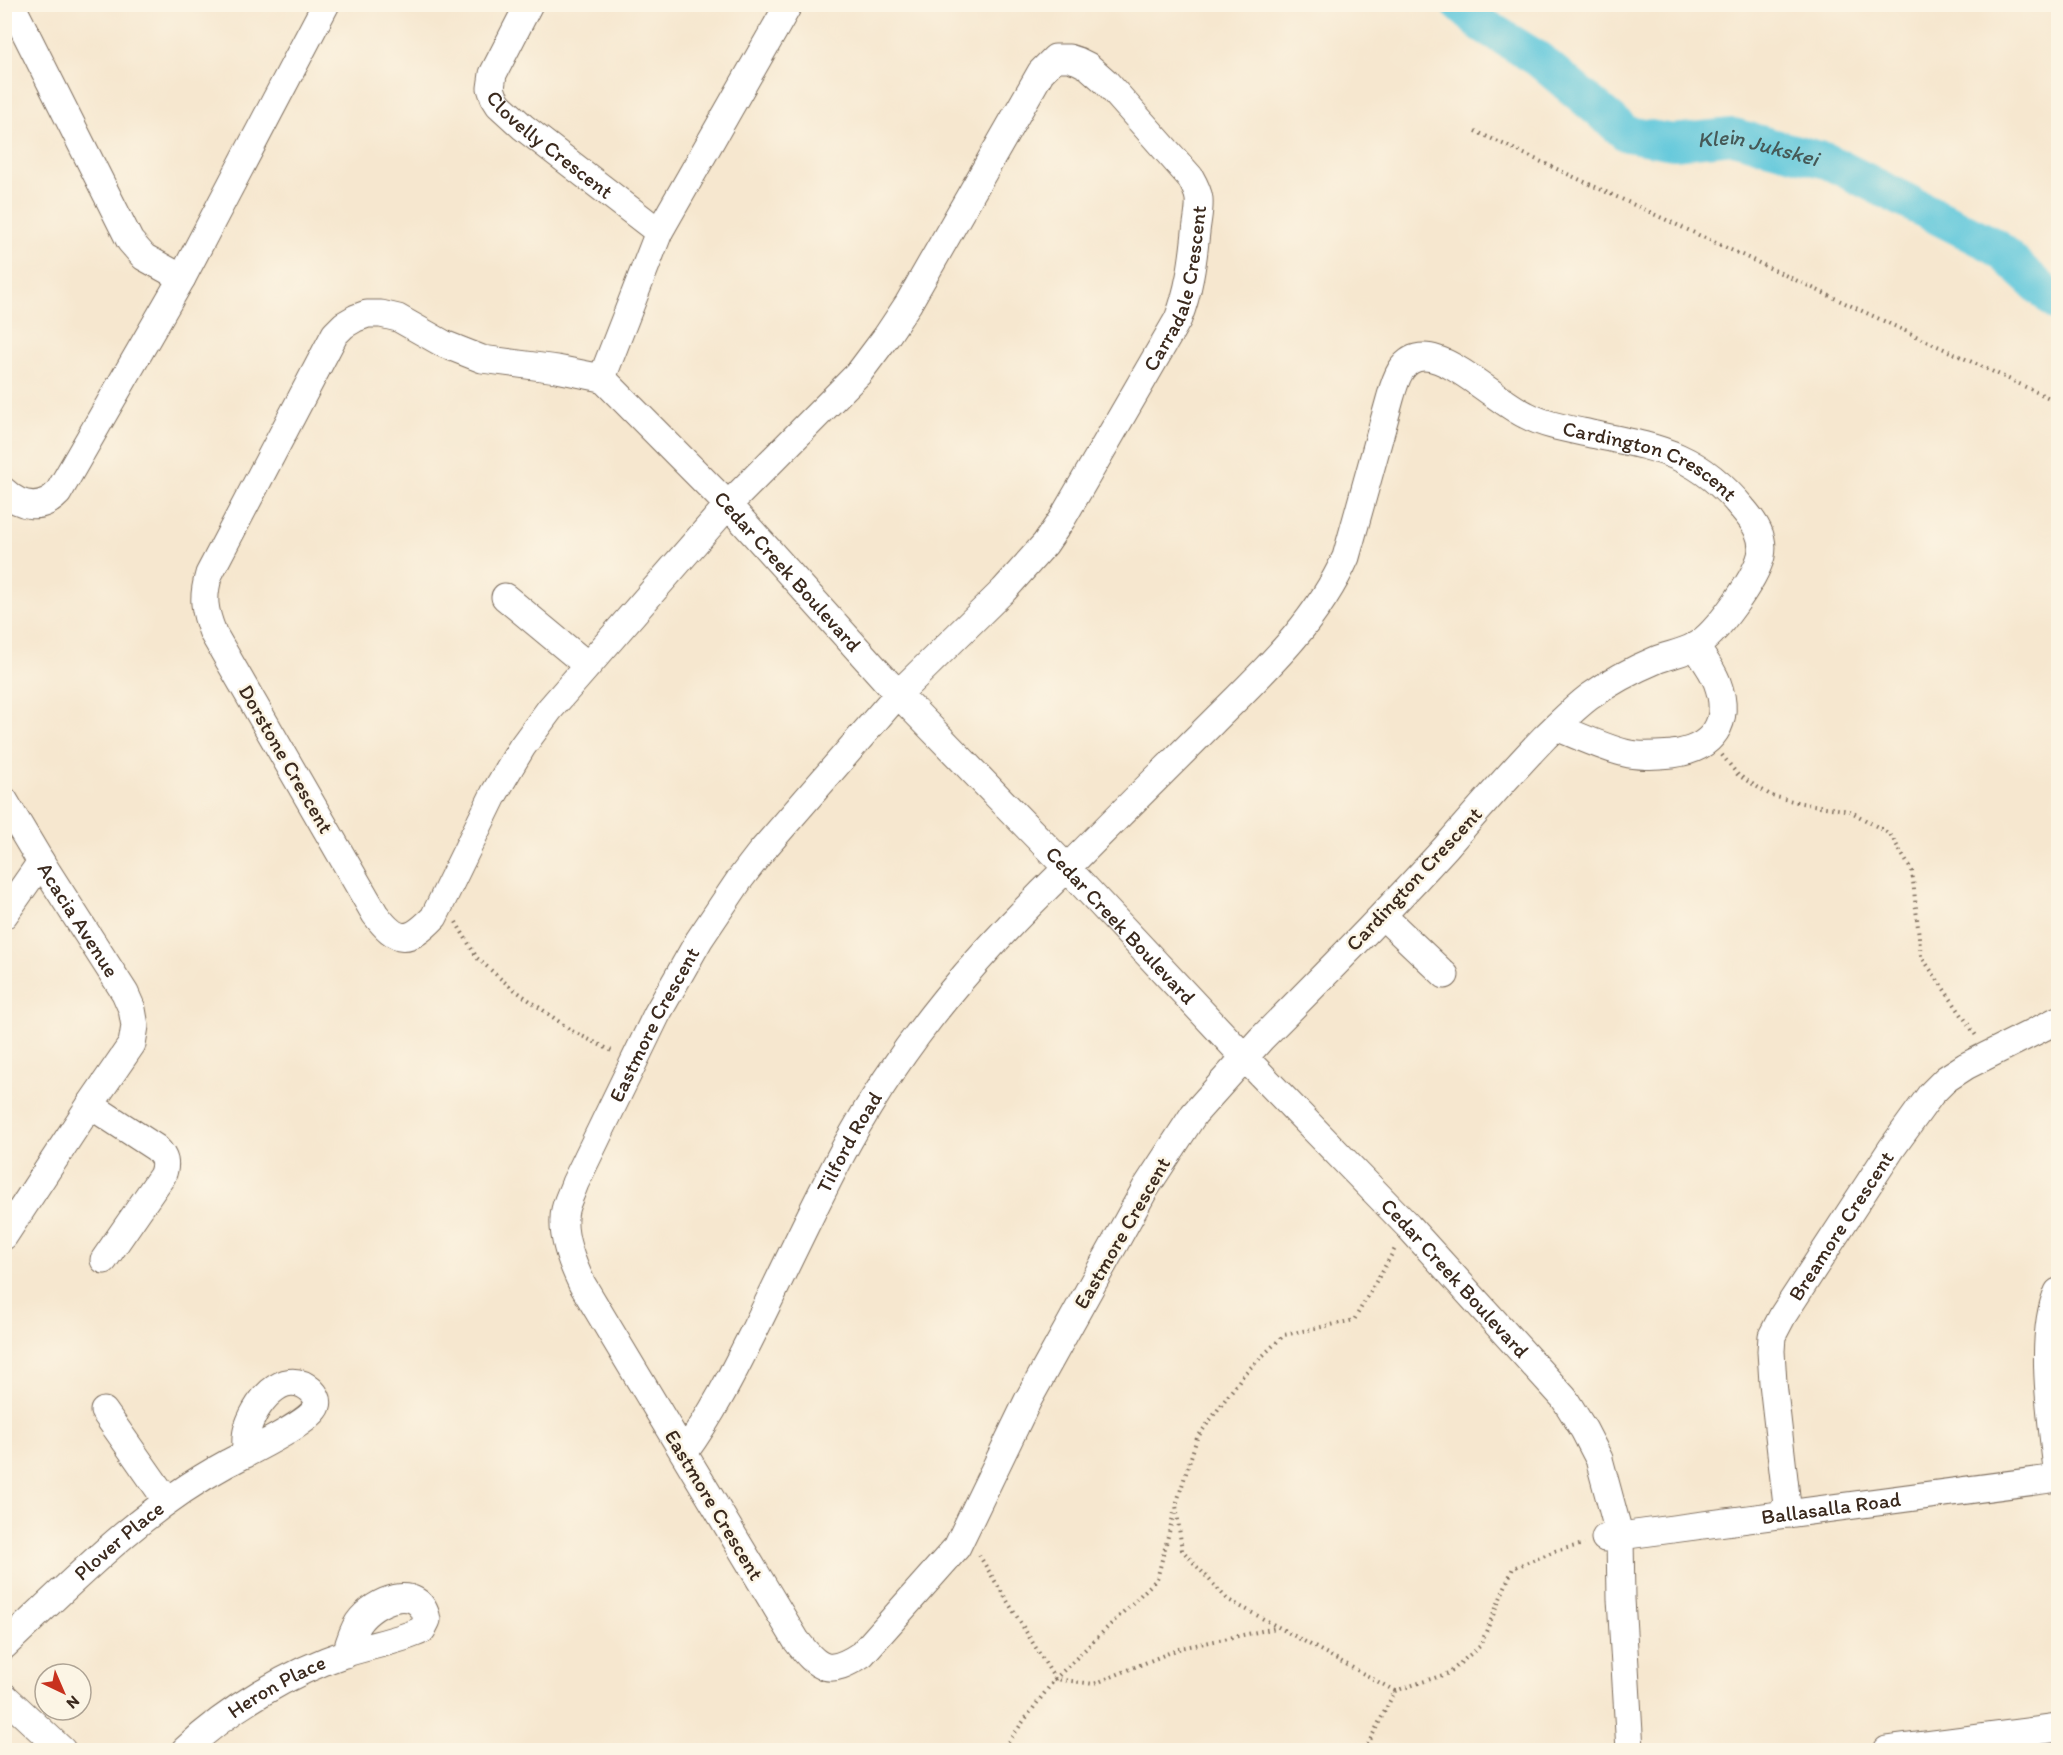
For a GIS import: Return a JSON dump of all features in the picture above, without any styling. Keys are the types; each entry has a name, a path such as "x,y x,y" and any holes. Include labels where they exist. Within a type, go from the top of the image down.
{"street":[{"path":"11,4 130,241 144,257 182,278"},
{"path":"4,491 13,499 34,506 52,500 58,493 182,278 326,4"},
{"name":"Clovelly Crescent","path":"530,4 493,74 491,88 494,97 504,110 523,127 659,232"},
{"path":"602,378 659,232 789,4"},
{"name":"Carradale Crescent","path":"728,506 859,373 886,337 908,304 1041,72 1055,58 1062,57 1088,66 1106,82 1190,177 1196,187 1198,215 1186,298 1178,320 1165,344 1045,544 1004,590 898,694"},
{"name":"Dorstone Crescent","path":"602,378 557,369 482,359 444,344 398,318 381,314 356,318 335,334 209,574 204,592 204,608 213,633 375,914 391,933 403,937 419,931 434,917 494,794 522,747 587,665 728,506"},
{"name":"Cardington Crescent","path":"1067,868 1280,656 1319,608 1346,558 1396,380 1403,366 1415,358 1435,358 1511,408 1540,421 1668,452 1690,461 1727,489 1757,526 1762,540 1761,557 1754,573 1714,631 1695,646 1658,659 1612,681 1576,706 1528,755 1383,916 1244,1058"},
{"name":"Cedar Creek Boulevard","path":"602,378 728,506 898,694 1067,868 1244,1058 1408,1226 1564,1398 1599,1459 1609,1492 1612,1537 1612,1750"},
{"path":"505,597 587,665"},
{"path":"1556,727 1627,754 1683,752 1709,740 1719,727 1722,702 1710,668 1695,646"},
{"name":"Eastmore Crescent","path":"898,694 760,854 740,879 699,940 633,1062 575,1183 565,1211 565,1227 573,1266 582,1284 796,1640 808,1656 820,1665 834,1669 846,1665 862,1654 957,1547 1028,1400 1145,1189 1194,1114 1244,1058"},
{"name":"Acacia Avenue","path":"4,800 125,993 132,1009 135,1026 132,1044 90,1105"},
{"path":"4,915 41,862"},
{"name":"Tilford Road","path":"684,1453 699,1433 727,1384 846,1146 892,1070 943,999 980,957 1067,868"},
{"path":"1383,916 1445,975"},
{"name":"Breamore Crescent","path":"1788,1514 1773,1383 1772,1336 1796,1294 1892,1148 1931,1094 1946,1079 2058,1020"},
{"path":"4,1236 90,1105 156,1148 164,1158 166,1165 162,1176 104,1260"},
{"path":"2058,1292 2049,1322 2048,1352 2058,1478"},
{"path":"104,1411 167,1501"},
{"name":"Plover Place","path":"4,1646 117,1540 167,1501 246,1454"},
{"name":"Ballasalla Road","path":"1612,1537 2058,1478"},
{"name":"Cedar Creek Boulevard","path":"1612,1537 1621,1599 1630,1750"},
{"name":"Heron Place","path":"185,1750 215,1726 300,1671 346,1654"},
{"path":"4,1696 62,1750"},
{"path":"1887,1750 2058,1728"}],"path":[{"path":"1475,131 2058,402"},
{"path":"1709,740 1738,775 1772,796 1850,811 1890,834 1912,871 1921,956 1989,1055"},
{"path":"444,896 459,930 477,958 508,985 572,1031 633,1062"},
{"path":"999,1750 1008,1742 1055,1679 1156,1579 1197,1438 1244,1374 1284,1335 1354,1320 1408,1226"},
{"path":"1176,1505 1182,1550 1227,1599 1395,1690 1449,1673 1480,1646 1513,1568 1555,1551 1612,1537"},
{"path":"965,1532 1055,1679"},
{"path":"1055,1679 1094,1684 1181,1648 1277,1628"},
{"path":"1365,1750 1395,1690"}],"waterway":[{"name":"Klein Jukskei","path":"1459,4 1483,25 1538,59 1627,134 1673,142 1733,136 1827,161 1995,246 2058,304"}]}
